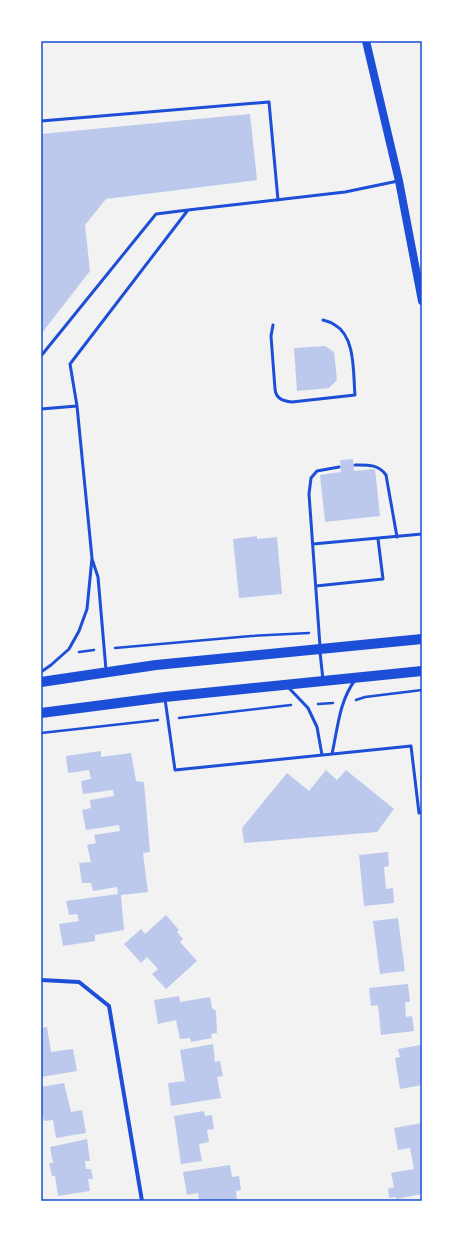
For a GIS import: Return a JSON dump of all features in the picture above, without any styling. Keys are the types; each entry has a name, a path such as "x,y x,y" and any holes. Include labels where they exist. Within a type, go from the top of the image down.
{"main road":[{"path":"366,41 399,181 422,301"},
{"path":"41,682 106,672 320,648 422,639"},
{"path":"41,713 165,697 358,676 422,671"}],"street":[{"path":"41,980 79,982 110,1006 142,1201"}],"lane":[{"path":"41,121 269,102 278,200"},
{"path":"41,356 156,214 345,192 399,181"},
{"path":"106,672 106,649 98,577 92,558 76,406 70,364 188,210"},
{"path":"273,325 271,336 275,389 276,394 282,401 292,402 355,396 350,344 343,332 336,325 323,320"},
{"path":"41,409 76,406"},
{"path":"355,465 376,466 386,475 398,537"},
{"path":"323,680 309,509 311,478 317,471 339,467"},
{"path":"313,544 422,534"},
{"path":"316,586 383,579 378,539"},
{"path":"41,672 64,654 74,642 87,609 92,558"},
{"path":"332,754 342,703 346,692 358,676"},
{"path":"286,684 308,708 317,727 322,755"},
{"path":"165,697 175,770 410,746 419,813 422,812"}],"path":[{"path":"64,654 252,636 319,632"},
{"path":"41,733 303,704 342,703 365,697 422,690"}],"building":[{"path":"250,114 257,180 106,199 85,225 90,271 41,334 41,134"},
{"path":"325,346 334,352 337,380 329,388 297,391 294,348"},
{"path":"353,459 354,471 375,469 380,516 325,522 320,475 341,472 340,460"},
{"path":"257,536 257,539 277,537 282,594 239,598 233,539"},
{"path":"101,751 101,757 131,753 136,781 144,782 150,852 143,853 148,892 121,895 124,930 95,935 95,941 63,946 59,924 79,921 77,914 69,915 66,901 118,894 117,887 93,891 91,883 82,883 79,863 91,862 87,845 96,843 94,835 120,831 119,825 86,830 82,810 91,808 90,800 114,796 113,790 83,794 81,781 91,779 89,770 68,773 66,756"},
{"path":"326,770 337,780 346,770 394,809 377,832 244,843 242,828 287,773 309,791"},
{"path":"388,852 389,866 384,867 386,889 393,888 394,903 364,906 359,855"},
{"path":"166,915 179,930 177,932 183,939 180,942 197,961 166,989 152,974 158,969 147,957 141,963 124,944 141,929 145,934"},
{"path":"398,918 405,971 380,974 373,921"},
{"path":"408,984 410,1002 405,1002 406,1017 412,1016 414,1031 381,1035 378,1005 371,1006 369,988"},
{"path":"179,996 180,1002 210,997 212,1008 216,1011 217,1033 211,1034 212,1038 191,1042 190,1038 180,1039 176,1020 158,1024 154,1000"},
{"path":"47,1027 51,1052 73,1049 77,1071 41,1077 41,1028"},
{"path":"213,1044 215,1062 220,1061 223,1076 217,1077 221,1098 171,1106 168,1083 185,1081 180,1050"},
{"path":"421,1045 422,1085 400,1089 395,1058 400,1057 398,1049"},
{"path":"64,1083 71,1112 82,1110 86,1133 56,1138 53,1120 44,1121 41,1109 41,1087"},
{"path":"204,1111 205,1116 212,1115 214,1129 207,1130 209,1142 199,1144 202,1161 181,1164 174,1116"},
{"path":"422,1123 422,1194 396,1199 396,1197 389,1198 388,1189 394,1187 391,1173 414,1169 410,1148 398,1150 394,1128"},
{"path":"87,1139 90,1161 85,1161 86,1169 91,1169 93,1179 88,1179 90,1191 58,1196 55,1176 52,1176 49,1163 53,1163 50,1147"},
{"path":"230,1165 232,1177 239,1176 241,1190 236,1191 237,1201 199,1201 198,1193 187,1195 183,1172"}]}
